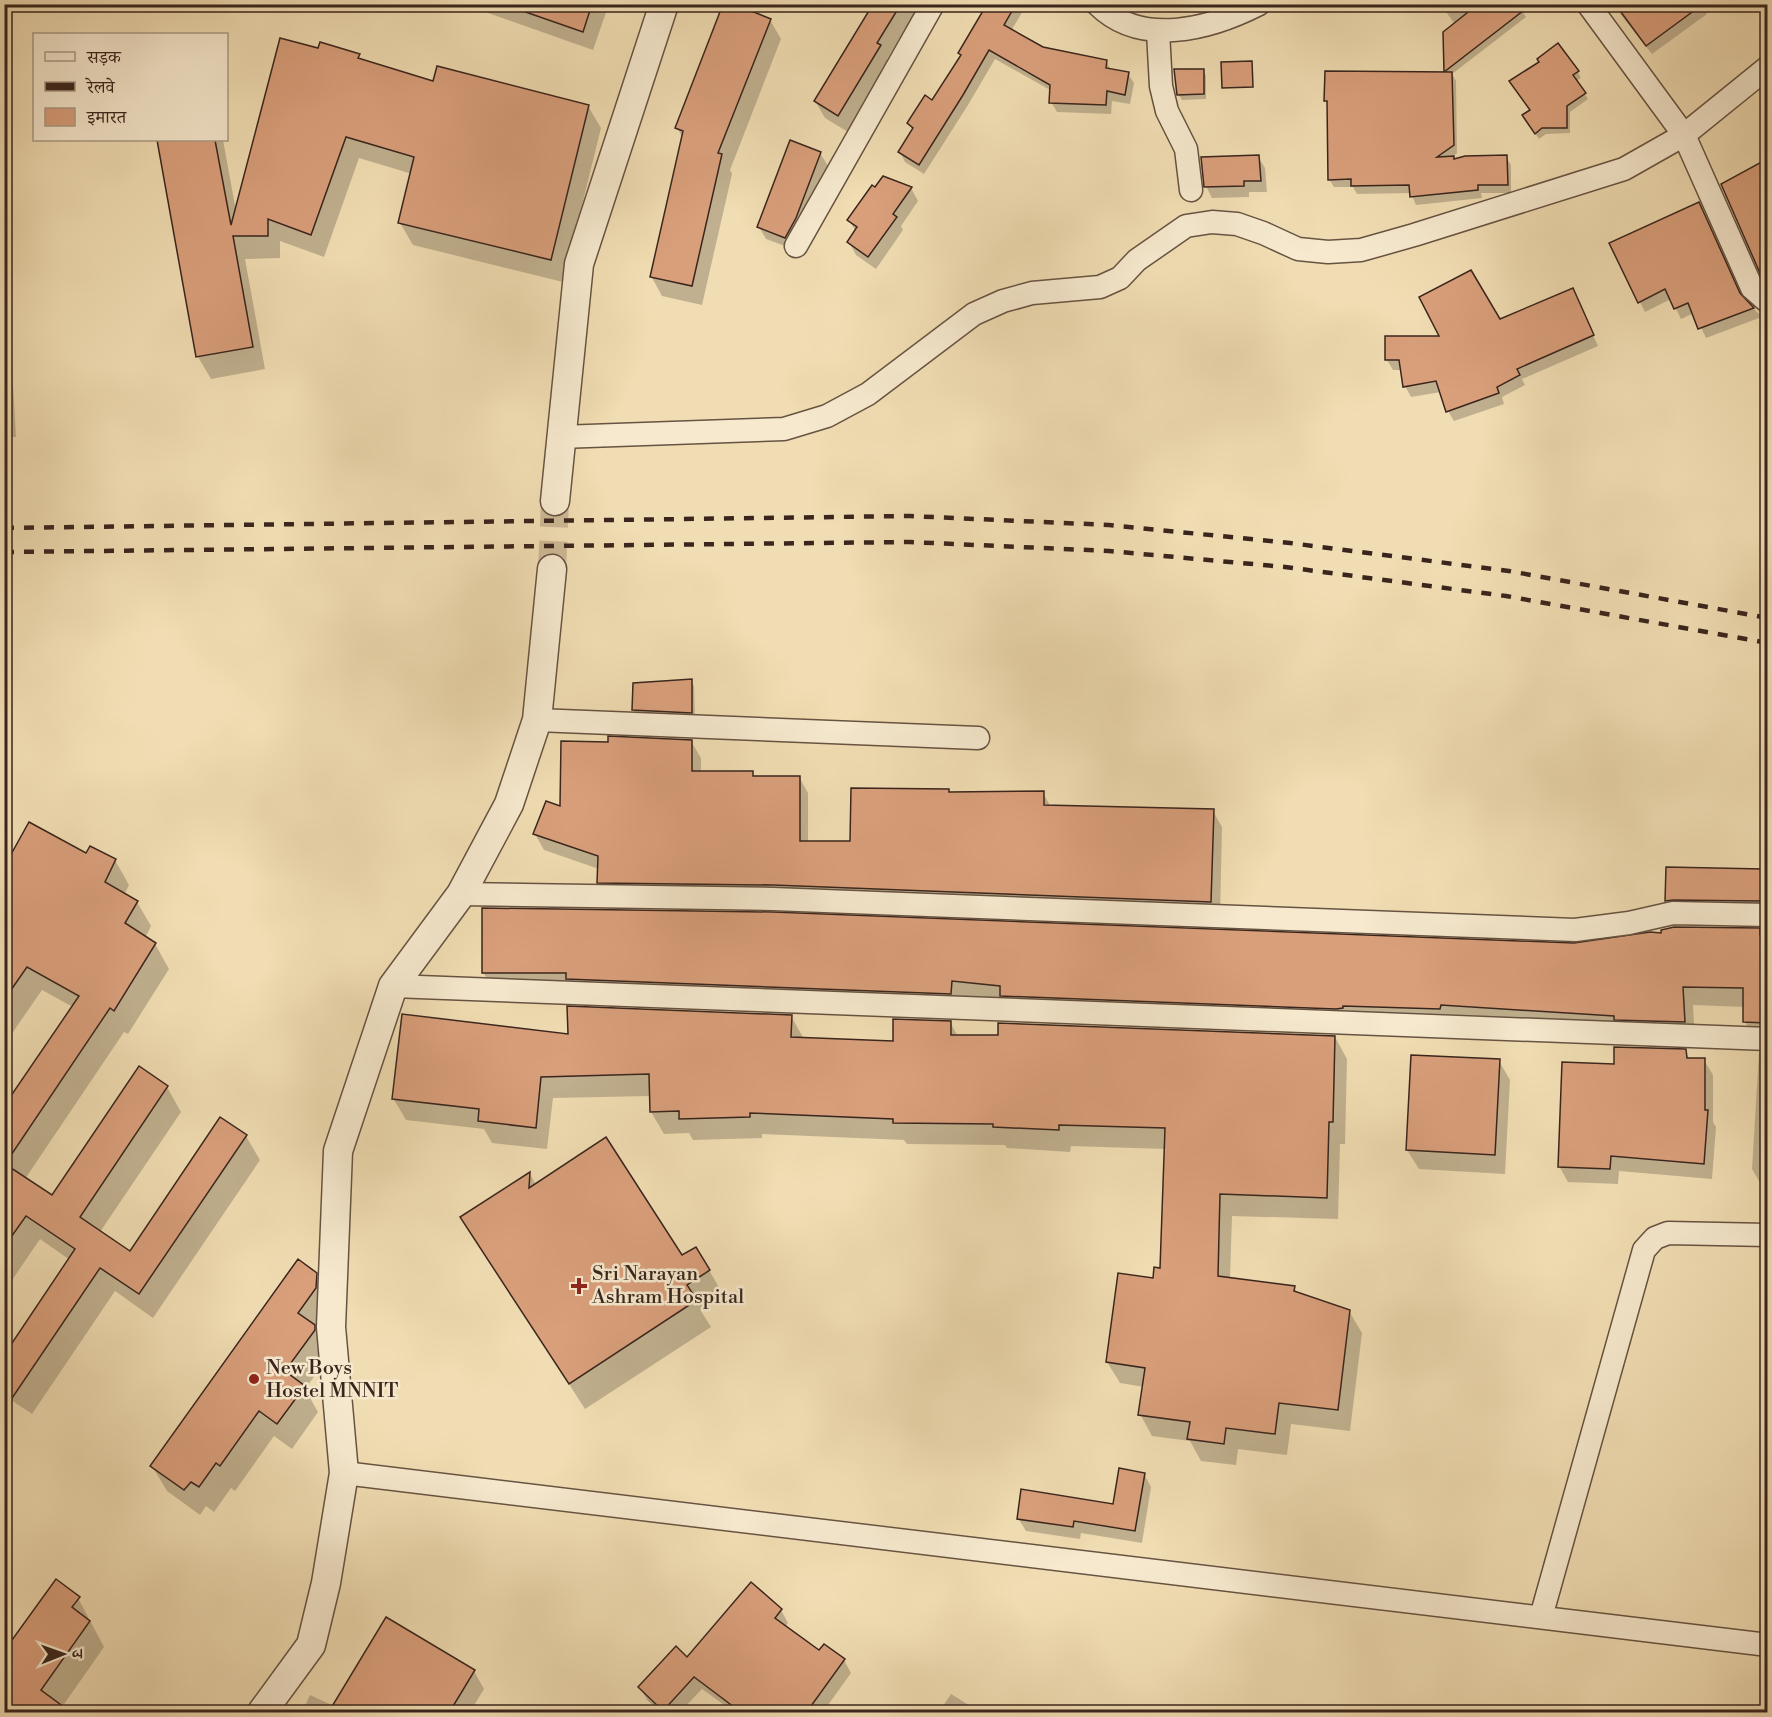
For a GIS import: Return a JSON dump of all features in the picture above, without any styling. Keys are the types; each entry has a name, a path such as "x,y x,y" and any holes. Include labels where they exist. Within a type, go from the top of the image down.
{"street":[{"path":"555,501 579,264 664,4"},
{"path":"796,246 933,4"},
{"path":"1097,4 1109,16 1158,32 1192,28 1230,18 1259,4"},
{"path":"1588,4 1684,135 1752,288 1767,302"},
{"path":"1158,32 1161,86 1167,111 1186,149 1191,190"},
{"path":"560,437 784,429 826,416 868,393 974,314 1003,301 1032,293 1100,287 1120,278 1137,260 1186,226 1212,222 1237,224 1298,249 1328,252 1361,250 1414,236 1623,170 1684,135 1767,67"},
{"path":"262,1713 311,1645 326,1583 344,1473 331,1327 338,1152 393,986 461,894 509,804 537,720 552,569"},
{"path":"537,720 978,738"},
{"path":"461,894 773,899 1575,930 1629,924 1673,913 1767,915"},
{"path":"393,986 1767,1039"},
{"path":"1540,1617 1644,1250 1654,1238 1668,1233 1767,1234"},
{"path":"344,1473 1767,1645"}],"building":[{"path":"515,4 592,4 583,32 514,8"},
{"path":"723,4 734,4 771,19 718,153 722,154 692,286 650,277 683,131 675,128"},
{"path":"873,4 901,4 877,43 881,45 838,116 814,101"},
{"path":"987,4 1016,4 1004,25 1043,47 1107,60 1106,68 1129,72 1125,95 1107,91 1106,105 1049,103 1050,85 989,50 919,165 898,152 913,128 907,123 925,95 932,100 961,55 958,53"},
{"path":"1532,4 1444,72 1443,32 1477,5"},
{"path":"1615,4 1703,4 1646,46"},
{"path":"280,38 318,48 320,42 360,54 358,58 433,81 437,66 589,105 551,260 398,223 414,157 346,137 311,235 268,219 268,236 233,236 253,347 196,357 157,141 215,141 231,225"},
{"path":"1558,43 1579,71 1573,75 1586,93 1567,106 1567,128 1542,128 1535,134 1522,115 1530,110 1509,81 1539,62 1537,59"},
{"path":"1252,61 1253,87 1222,88 1221,62"},
{"path":"1174,69 1204,69 1204,94 1177,95"},
{"path":"1325,71 1452,72 1454,145 1437,157 1454,156 1454,159 1465,156 1507,155 1508,185 1478,185 1478,190 1410,197 1409,185 1351,186 1351,179 1328,180 1327,101 1324,101"},
{"path":"790,140 821,152 796,218 785,238 757,227"},
{"path":"1259,155 1261,181 1244,181 1244,186 1204,187 1201,157"},
{"path":"1767,159 1767,284 1763,280 1721,184"},
{"path":"883,176 912,187 893,214 897,217 868,257 847,242 857,227 847,220 872,185 875,187"},
{"path":"1699,202 1740,293 1754,308 1698,329 1688,303 1674,309 1665,289 1638,303 1609,243"},
{"path":"1471,270 1500,319 1573,288 1594,335 1517,369 1520,375 1497,387 1499,393 1446,412 1436,381 1403,387 1399,360 1385,360 1385,336 1439,336 1419,297"},
{"path":"692,679 692,713 632,710 633,683"},
{"path":"608,736 692,740 692,771 753,771 753,776 800,776 800,841 850,841 851,788 949,789 949,792 1044,791 1044,805 1214,809 1211,902 773,885 597,883 598,856 533,834 546,801 560,806 561,741 608,742"},
{"path":"29,822 86,853 90,846 116,859 105,882 138,901 125,923 156,943 114,1011 110,1008 5,1164 52,1195 139,1066 168,1086 80,1217 130,1251 220,1117 247,1135 139,1294 100,1268 4,1410 4,1355 75,1249 26,1216 4,1247 4,1106 79,996 27,967 4,1000 4,867"},
{"path":"1666,867 1763,869 1761,901 1665,901"},
{"path":"482,908 773,912 1574,943 1650,932 1661,933 1661,930 1674,927 1760,928 1760,935 1767,935 1767,1023 1743,1022 1743,988 1683,987 1685,1022 1614,1020 1614,1016 1441,1005 1440,1009 1343,1006 1343,1008 1336,1009 1000,996 1000,986 952,981 951,994 566,979 566,973 482,973"},
{"path":"567,1006 792,1015 791,1037 893,1041 893,1019 951,1021 951,1035 998,1035 998,1023 1335,1036 1333,1122 1329,1122 1327,1198 1220,1194 1218,1276 1295,1286 1294,1291 1350,1310 1338,1410 1279,1403 1275,1434 1226,1428 1224,1444 1187,1439 1190,1422 1138,1415 1145,1368 1106,1362 1118,1273 1153,1278 1154,1267 1160,1268 1165,1128 1059,1125 1059,1130 993,1127 993,1124 893,1123 893,1119 750,1113 750,1117 679,1119 679,1111 650,1112 649,1074 541,1077 536,1128 478,1121 479,1109 392,1099 402,1014 568,1034"},
{"path":"1614,1047 1686,1049 1687,1058 1705,1058 1705,1110 1708,1110 1704,1164 1611,1156 1610,1169 1558,1167 1562,1062 1614,1064"},
{"path":"1411,1055 1500,1059 1495,1155 1406,1150"},
{"path":"606,1137 682,1255 696,1247 710,1270 687,1285 697,1300 569,1384 460,1217 530,1172 529,1188"},
{"name":"New Boys Hostel MNNIT","path":"298,1259 317,1273 316,1288 298,1313 315,1325 315,1330 285,1371 305,1386 277,1424 259,1411 220,1466 216,1463 199,1487 191,1482 184,1490 150,1466"},
{"path":"1119,1468 1145,1473 1135,1531 1074,1521 1073,1527 1017,1519 1021,1489 1113,1504"},
{"path":"56,1579 80,1597 72,1607 90,1621 41,1690 72,1713 4,1713 4,1651"},
{"path":"751,1582 782,1609 775,1618 819,1650 824,1644 845,1659 806,1713 742,1713 694,1677 663,1711 638,1687 676,1646 687,1657"},
{"path":"386,1617 475,1670 449,1713 328,1713"}],"tunnel":[{"path":"552,569 555,501"}],"railway":[{"path":"4,528 910,516 1109,525 1290,543 1509,571 1768,618"},
{"path":"4,552 910,542 1109,551 1285,567 1506,596 1768,643"}],"place":[{"name":"Sri Narayan Ashram Hospital","path":"579,1286"},
{"name":"New Boys Hostel MNNIT","path":"254,1379"}]}
